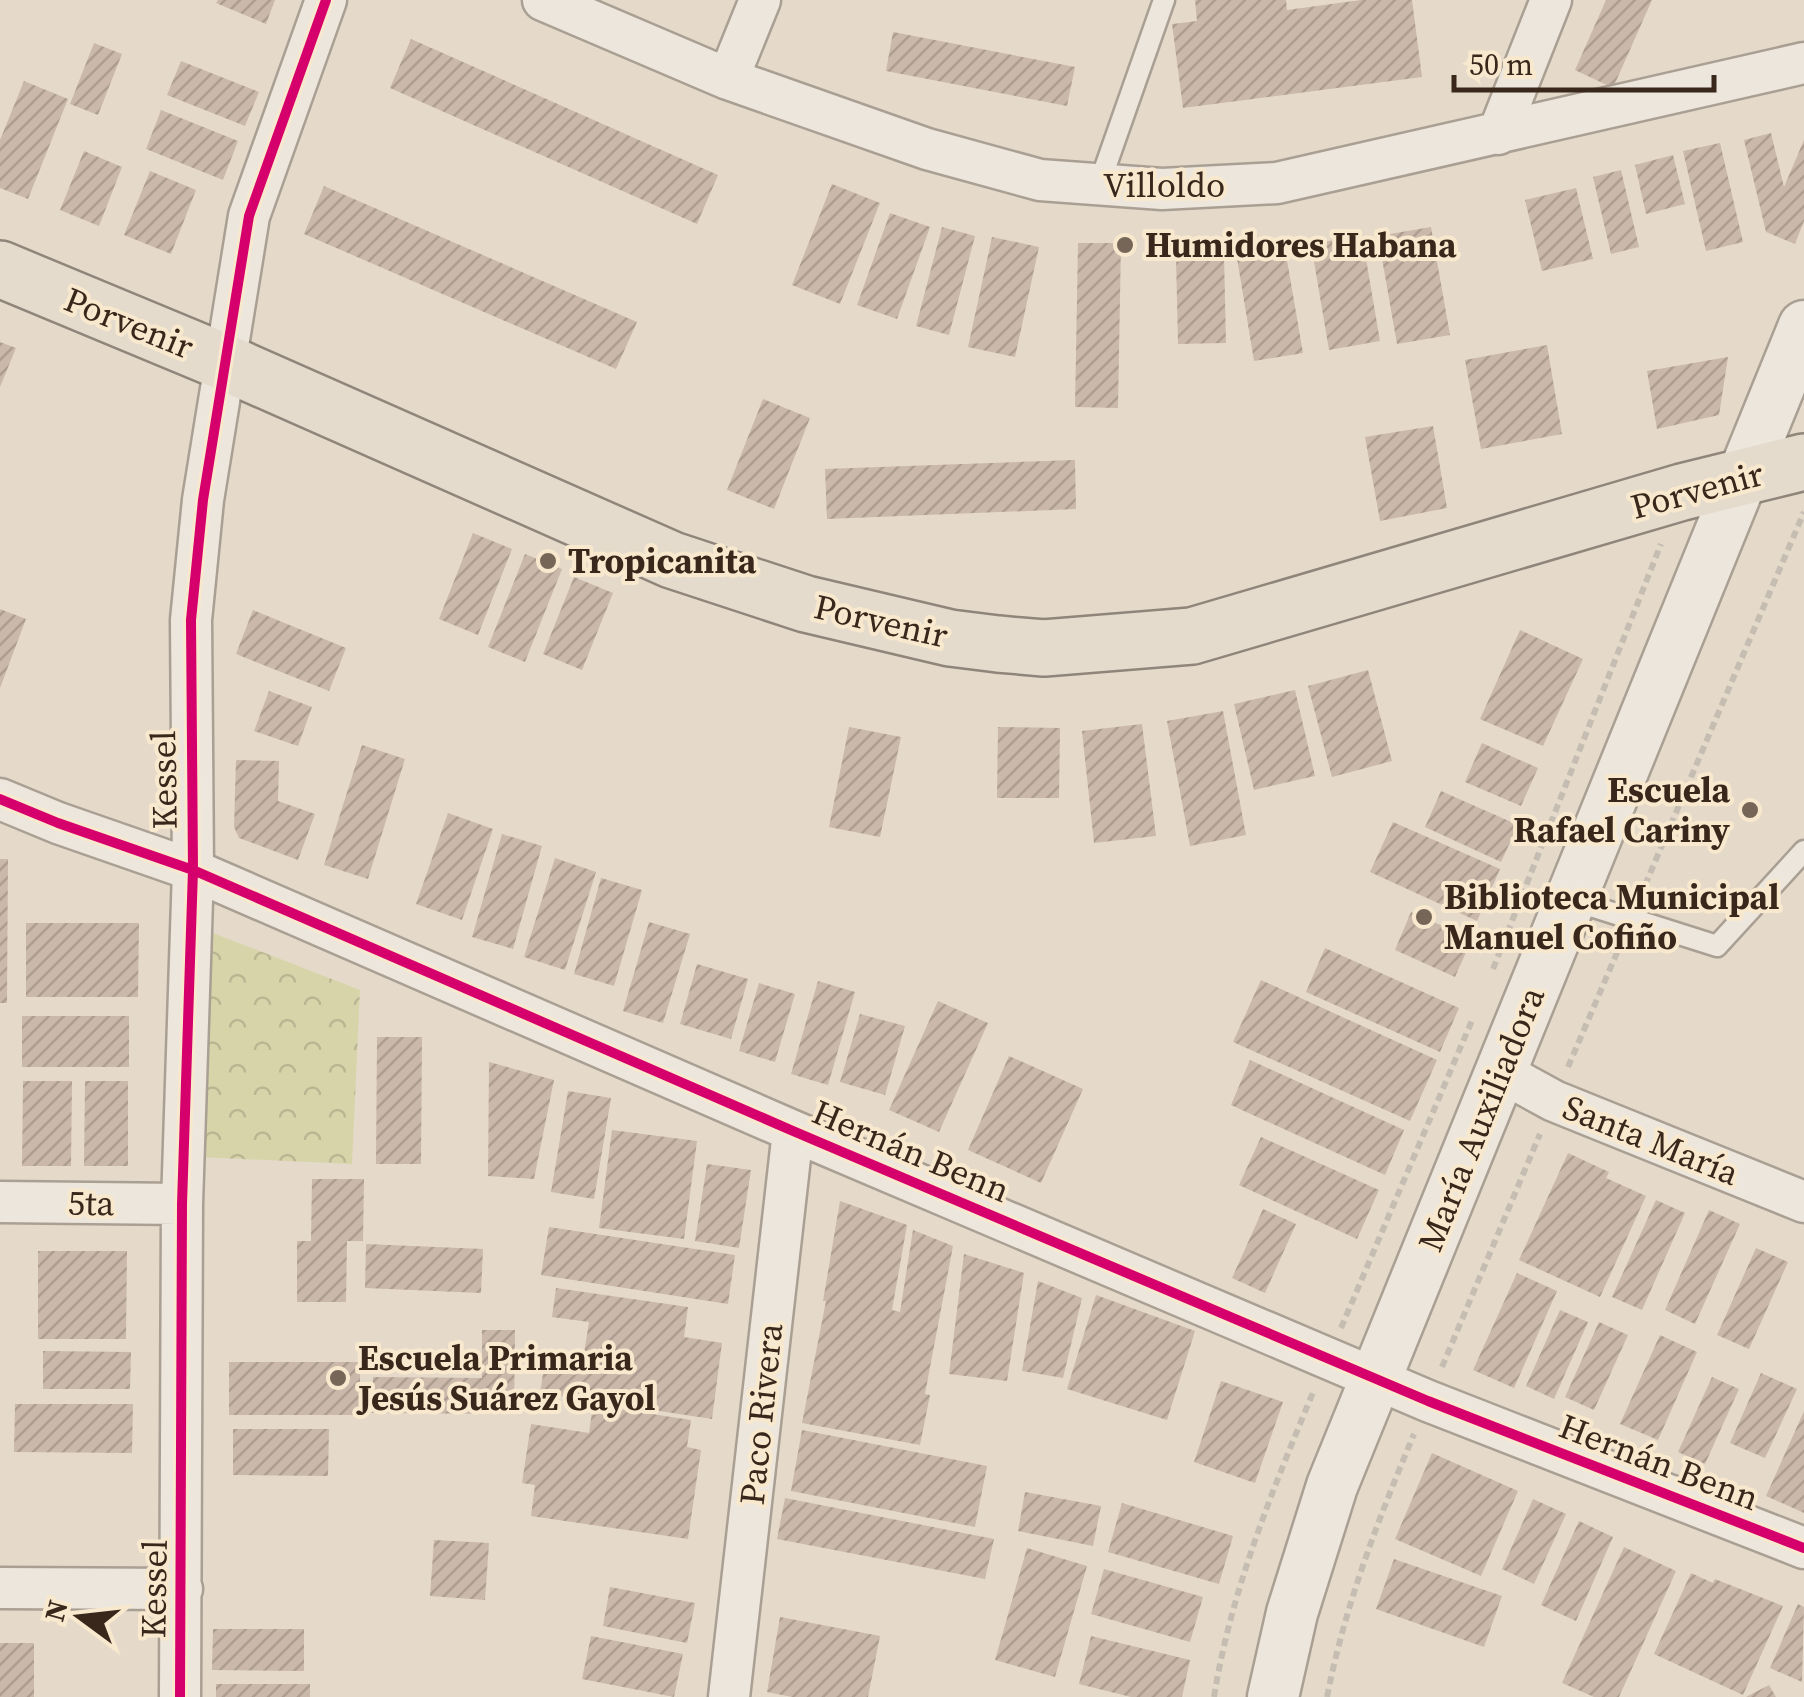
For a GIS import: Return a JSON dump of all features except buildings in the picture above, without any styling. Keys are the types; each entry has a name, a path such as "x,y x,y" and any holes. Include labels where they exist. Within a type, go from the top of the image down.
{"main road":[{"name":"Porvenir","path":"0,269 224,362 672,560 806,604 950,638 998,644 1044,648 1192,636 1682,492 1804,462"}],"street":[{"name":"Kessel","path":"180,1697 182,1204 193,870 191,620 202,500 249,216 326,0"},
{"name":"Villoldo","path":"543,0 728,79 927,149 1040,180 1162,190 1276,183 1804,62"},
{"path":"728,79 760,0"},
{"path":"1498,134 1551,0"},
{"name":"María Auxiliadora","path":"1273,1697 1292,1613 1332,1486 1804,326"},
{"name":"Hernán Benn","path":"0,799 193,870 792,1132 1375,1377 1804,1548"},
{"path":"0,822 58,823"},
{"name":"Santa María","path":"1501,1072 1554,1101 1804,1202"},
{"name":"Paco Rivera","path":"729,1697 792,1132"},
{"name":"5ta","path":"0,1202 182,1204"},
{"path":"0,1588 182,1589"}],"lane":[{"path":"1099,185 1164,0"},
{"path":"1570,899 1717,946 1804,851"}],"path":[{"path":"1486,986 1682,492"},
{"path":"1214,1697 1261,1518 1479,1004"}],"green space":[{"path":"208,931 360,990 352,1164 198,1157"}],"cycle path":[{"path":"180,1697 182,1204 193,870 191,620 203,500 249,216 326,0"},
{"path":"0,799 193,870 1428,1401 1804,1548"}],"place":[{"name":"Humidores Habana","path":"1125,245"},
{"name":"Tropicanita","path":"548,561"},
{"name":"Escuela Rafael Cariny","path":"1750,810"},
{"name":"Biblioteca Municipal Manuel Cofiño","path":"1424,917"},
{"name":"Escuela Primaria Jesús Suárez Gayol","path":"338,1378"}]}
